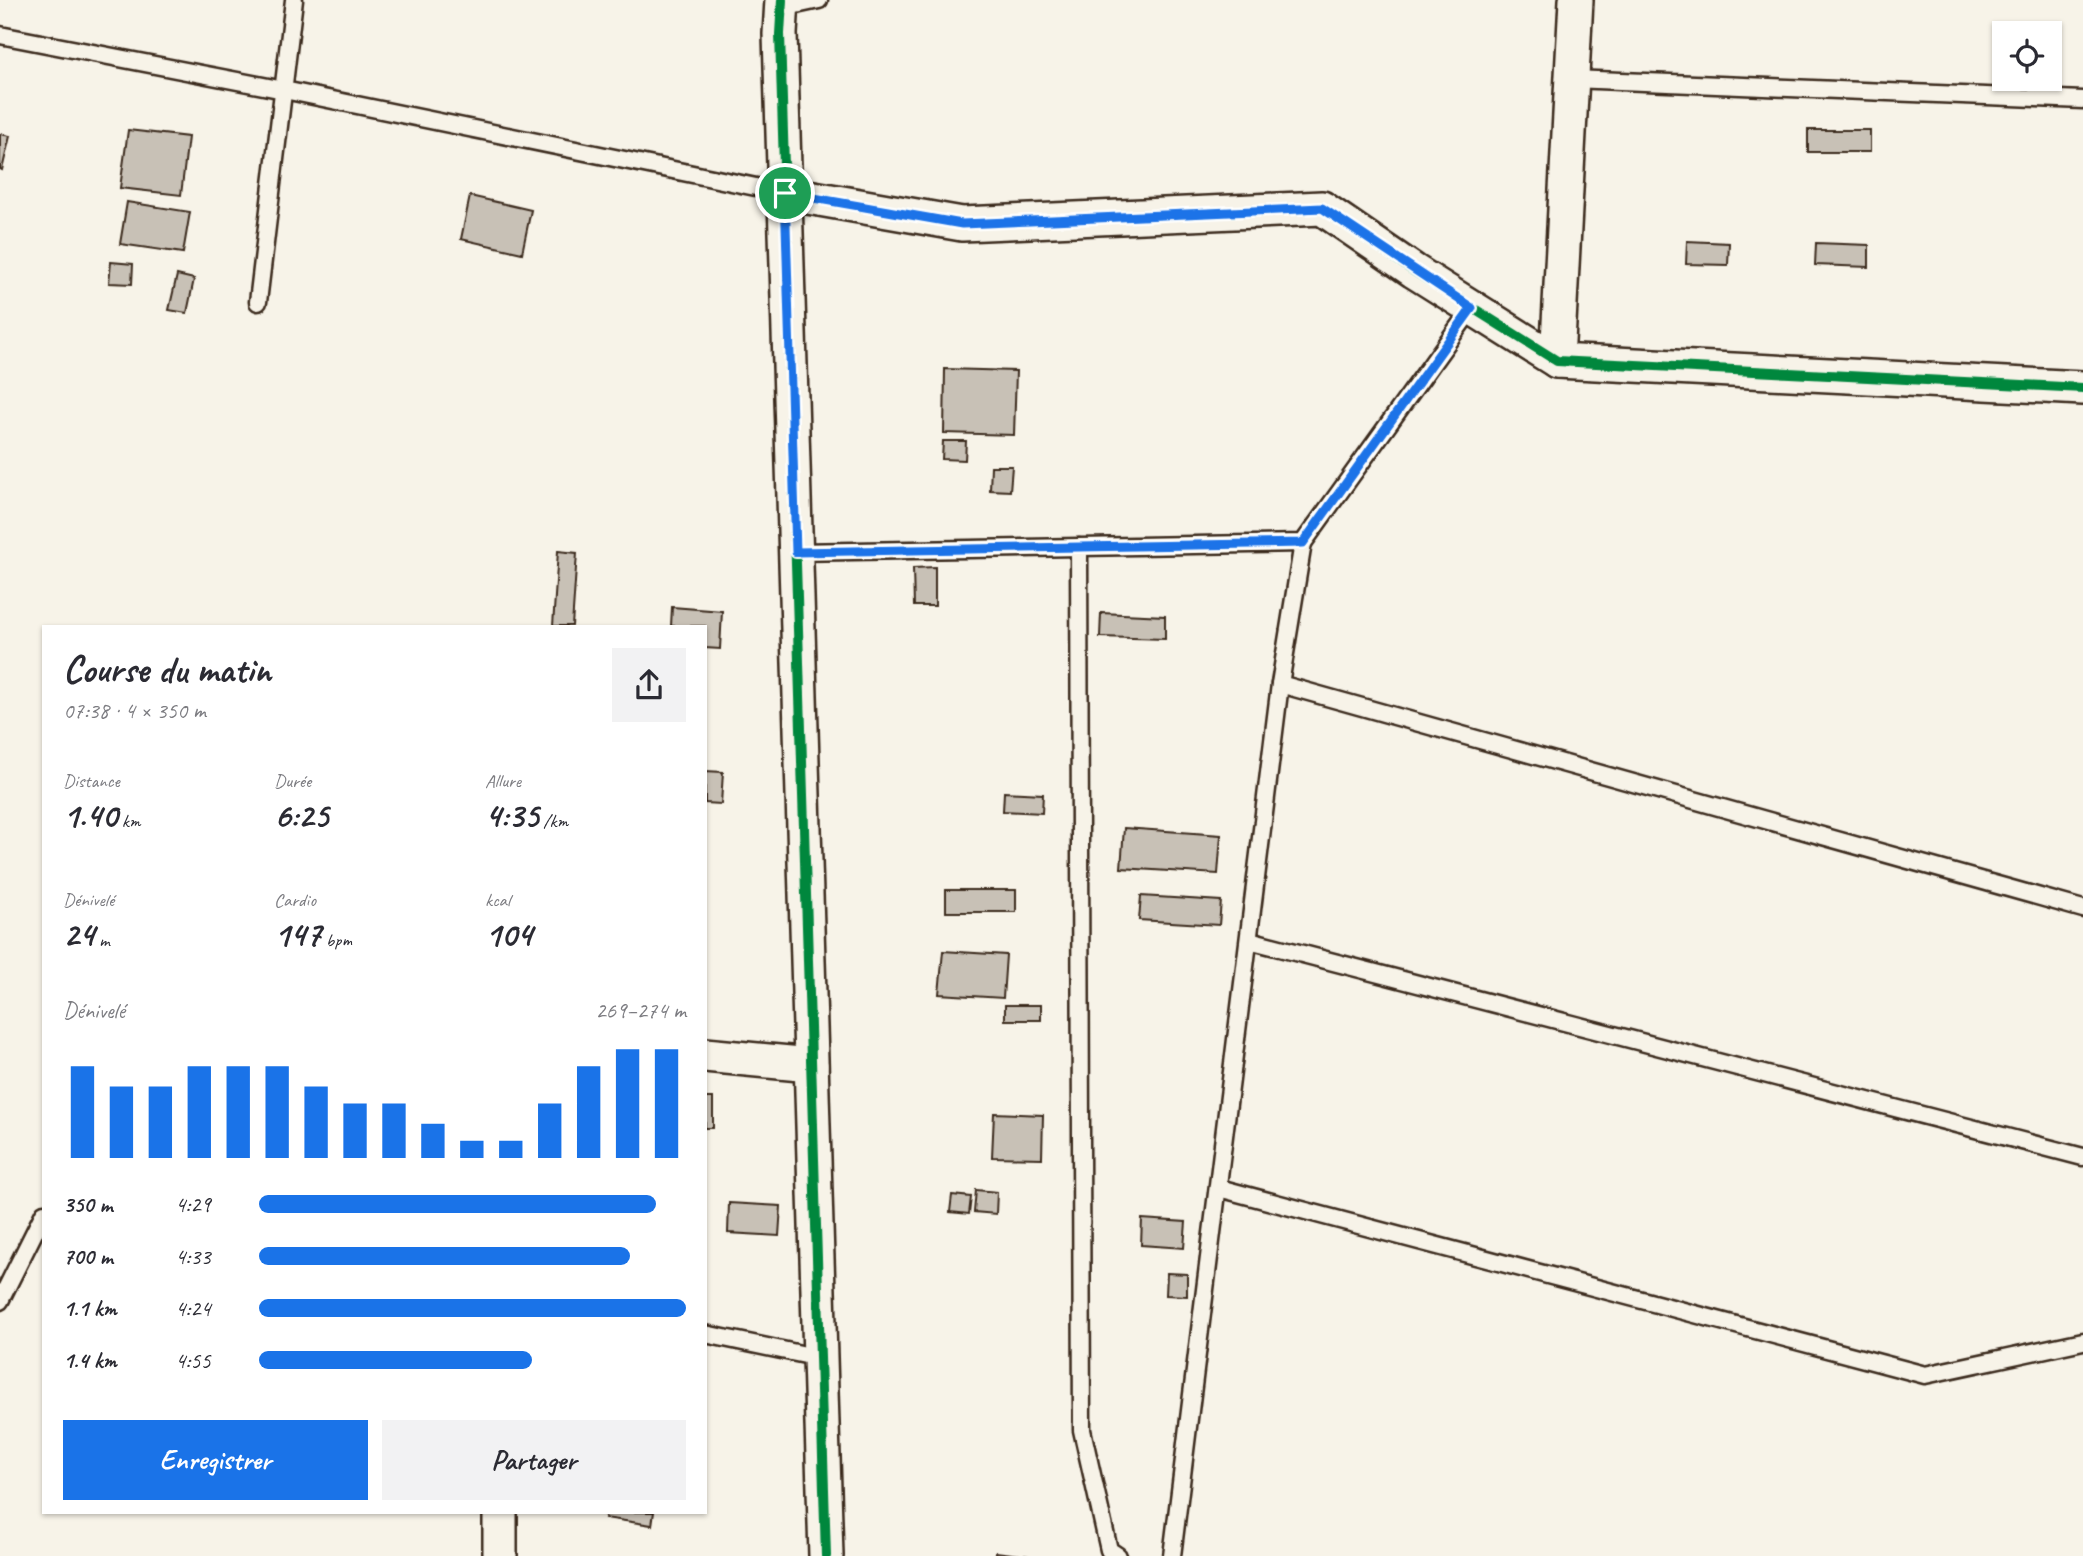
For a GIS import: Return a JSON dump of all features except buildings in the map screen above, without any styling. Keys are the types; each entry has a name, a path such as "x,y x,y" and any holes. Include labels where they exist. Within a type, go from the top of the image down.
{"street":[{"path":"1557,361 1576,0"},
{"path":"782,4 780,34 826,1556"},
{"path":"785,193 962,224 1322,208 1557,361 2083,388"},
{"path":"707,1055 811,1065"},
{"path":"500,1514 500,1556"}],"lane":[{"path":"258,302 294,0"},
{"path":"782,4 819,0"},
{"path":"0,35 284,90 785,193"},
{"path":"1572,79 2083,100"},
{"path":"1172,1556 1280,684 1303,543 1472,308"},
{"path":"796,552 1303,543"},
{"path":"1079,547 1082,1430 1109,1550 1118,1556"},
{"path":"1280,684 2083,909"},
{"path":"1249,940 2083,1157"},
{"path":"1219,1188 1925,1375 2083,1341"},
{"path":"0,1301 42,1217"},
{"path":"707,1334 820,1358"}],"cycle path":[{"path":"782,0 780,34 826,1556"},
{"path":"785,193 962,224 1322,208 1414,271 1557,361 2083,388"}],"route":[{"path":"785,193 962,224 1322,208 1472,308 1303,543 796,552 785,193"}]}
